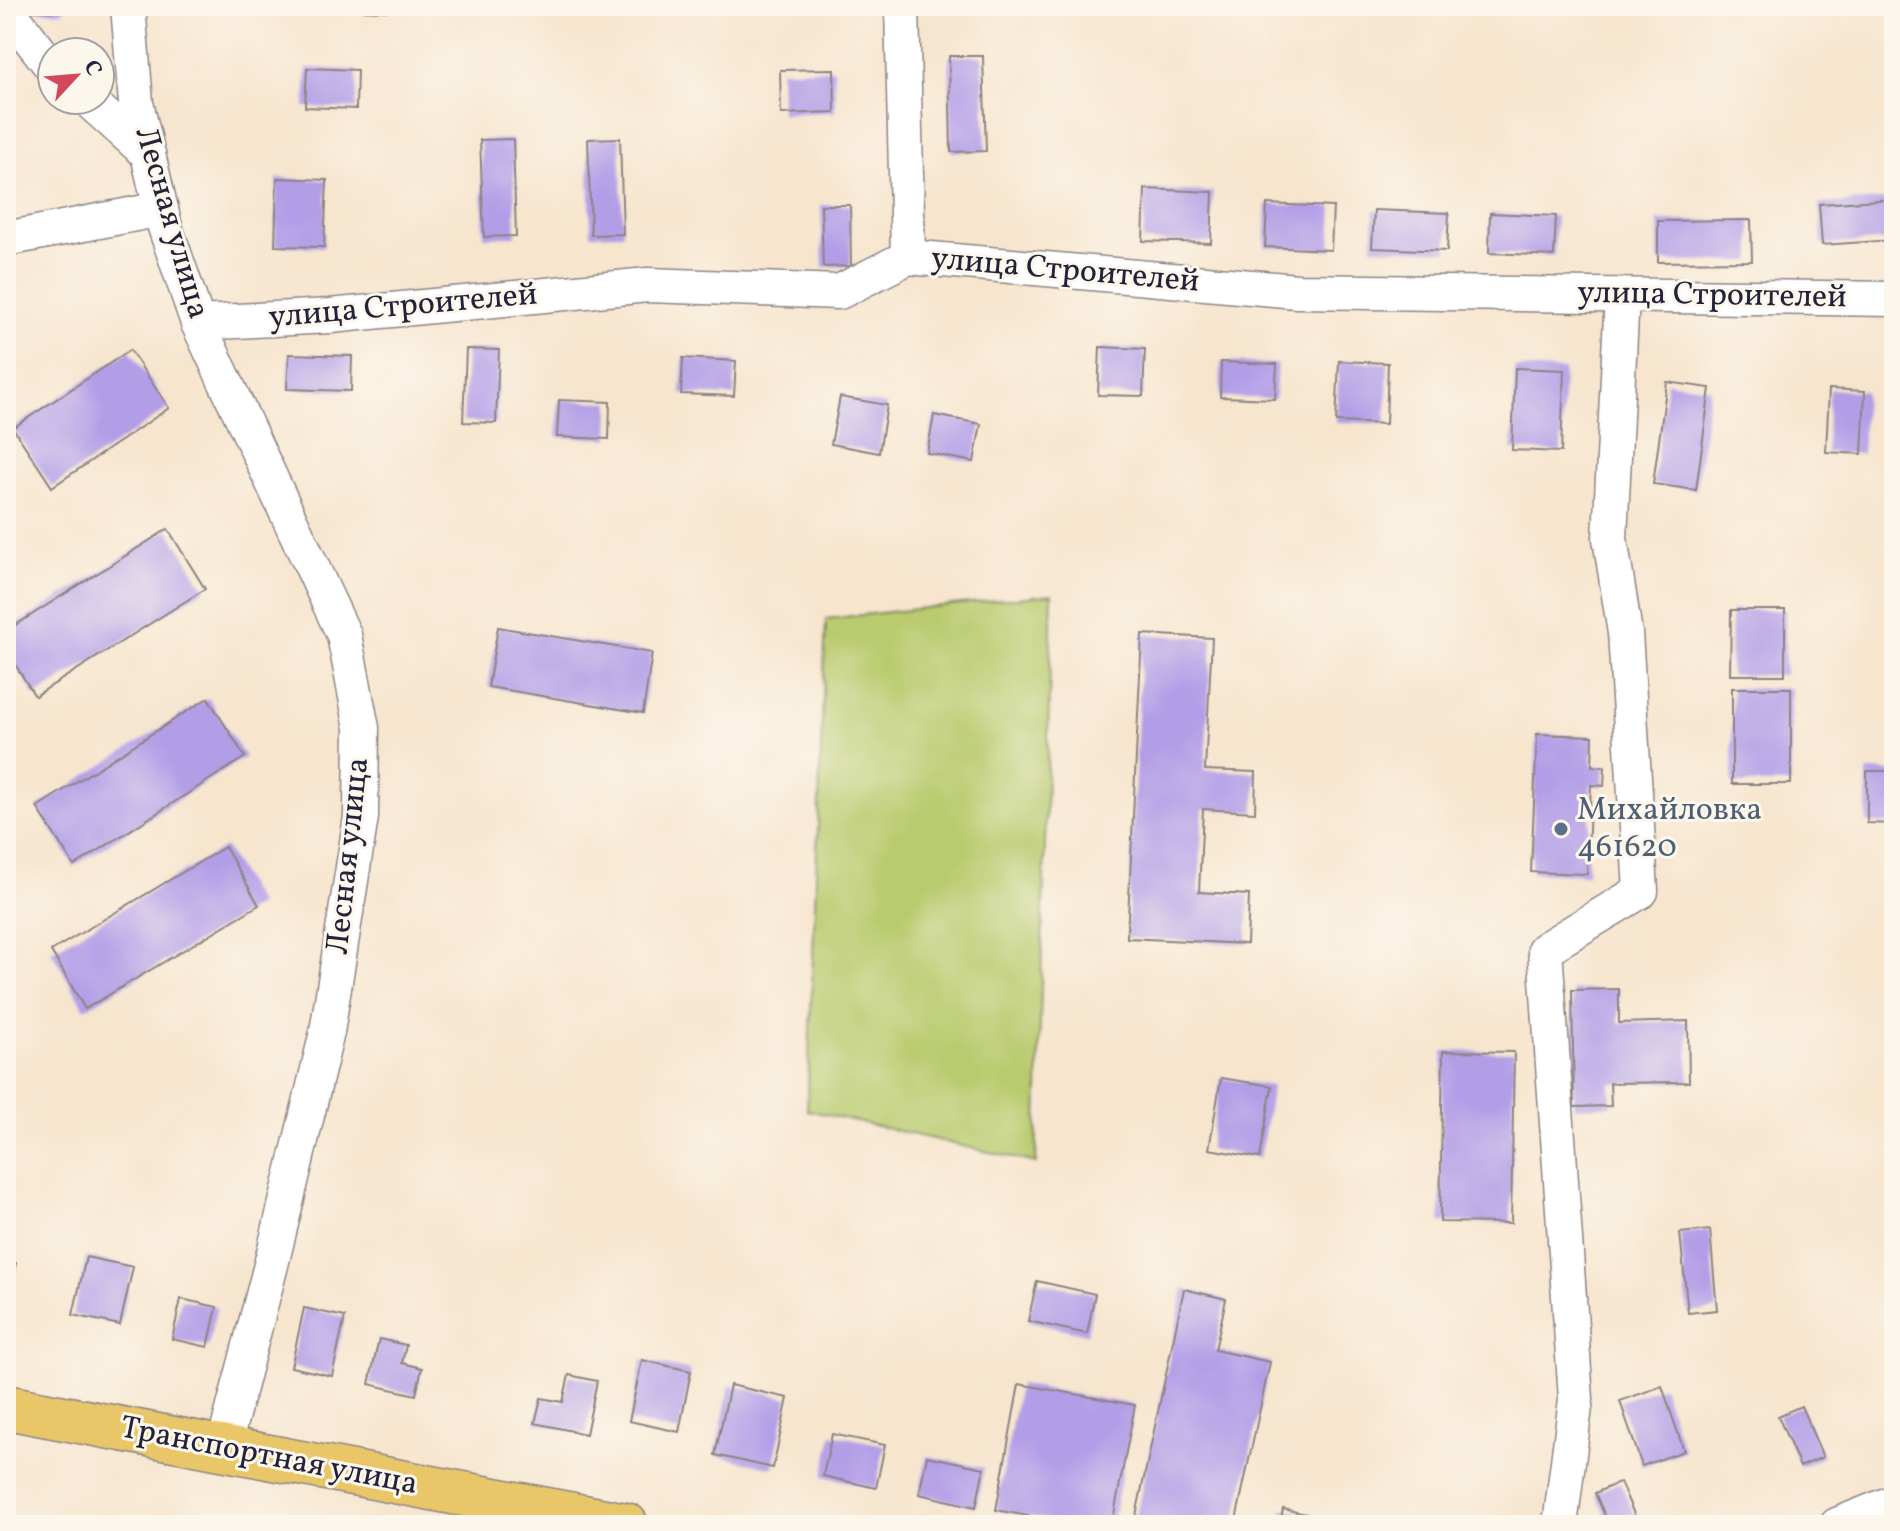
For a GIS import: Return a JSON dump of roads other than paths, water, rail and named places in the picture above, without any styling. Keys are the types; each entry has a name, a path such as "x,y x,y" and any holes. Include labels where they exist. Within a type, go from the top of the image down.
{"main road":[{"name":"Транспортная улица","path":"6,1407 626,1525"}],"street":[{"name":"Лесная улица","path":"128,6 136,103 165,227 198,323 344,635 362,728 361,817 327,1032 223,1449"},
{"path":"902,6 908,257"},
{"path":"6,8 36,46"},
{"path":"106,116 148,154"},
{"path":"6,239 161,209"},
{"name":"улица Строителей","path":"198,323 330,316 648,285 839,292 908,257 1297,291 1894,299"},
{"path":"1560,1525 1576,1399 1545,949 1641,891 1625,633 1610,538 1622,295"},
{"path":"1837,1525 1894,1502"}],"place":[{"name":"Михайловка 461620","path":"1561,829"}]}
